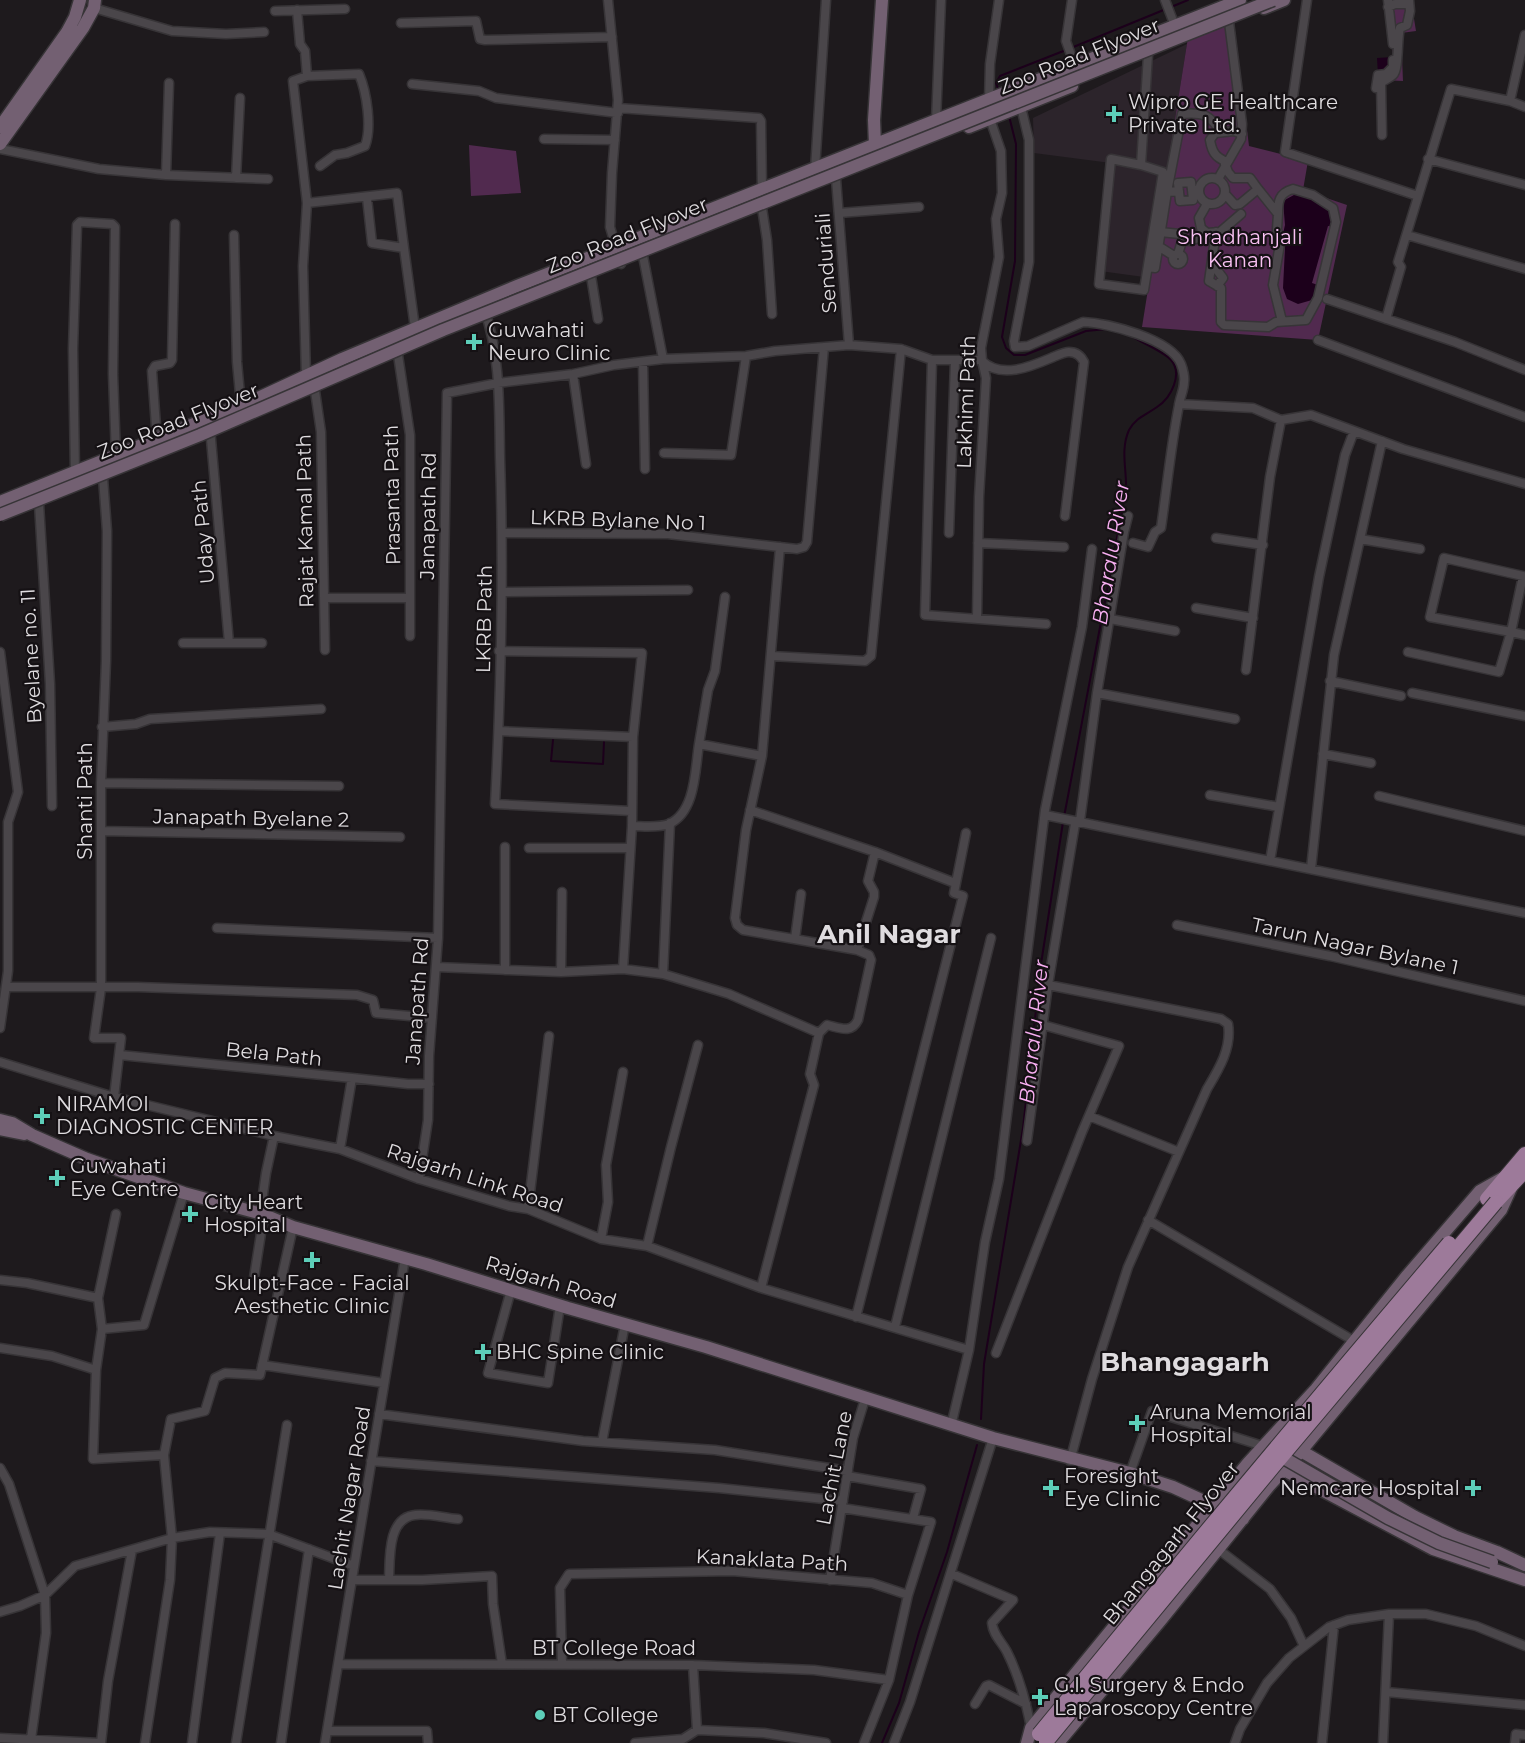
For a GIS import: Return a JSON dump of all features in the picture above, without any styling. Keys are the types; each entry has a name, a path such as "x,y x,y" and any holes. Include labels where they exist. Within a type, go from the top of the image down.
{"main road":[{"path":"0,127 67,32 80,0"},
{"path":"875,145 874,120 882,0"},
{"path":"0,502 209,419 482,300 1240,0"},
{"name":"Zoo Road Flyover","path":"0,508 243,409 416,333 1255,0"},
{"name":"Zoo Road Flyover","path":"0,517 200,435 443,330 1273,0"},
{"path":"0,517 39,504 210,436 487,317 994,118 1284,0"},
{"path":"0,144 83,28 94,4"},
{"name":"Rajgarh Road","path":"0,1120 12,1123 32,1135 87,1159 184,1193 262,1214 293,1227 405,1258 560,1306 706,1347 951,1426 1130,1473 1173,1487 1239,1523"},
{"name":"Rajgarh Road","path":"0,1129 32,1135"},
{"path":"1027,1743 1047,1739 1218,1549 1283,1463 1301,1451 1501,1210 1509,1181 1525,1154"},
{"path":"1047,1739 1212,1508 1263,1446 1317,1389 1406,1277 1480,1191 1509,1181 1525,1171"},
{"name":"Bhangagarh Flyover","path":"1047,1739 1227,1504 1509,1181"},
{"name":"Bhangagarh Flyover","path":"1047,1739 1283,1463 1492,1200"},
{"path":"1291,1415 1315,1433"},
{"path":"1301,1451 1415,1517 1523,1565"},
{"name":"Rajgarh Road","path":"1068,1458 1212,1508"},
{"path":"1283,1463 1439,1543 1507,1567 1523,1565"},
{"path":"1283,1463 1433,1549 1520,1579"},
{"path":"1507,1567 1520,1579"}],"street":[{"path":"608,0 618,110 610,227 621,264"},
{"path":"815,169 826,0"},
{"path":"936,121 941,0"},
{"path":"991,100 990,64 999,0"},
{"path":"1072,0 1067,44 1075,66"},
{"path":"1307,0 1285,152 1418,196"},
{"path":"1165,1 1175,26"},
{"path":"1409,2 1410,11 1407,25 1400,28 1397,39 1398,65 1394,75 1381,83 1379,134 1376,93 1378,75 1386,74 1393,67 1392,29 1388,4 1409,2"},
{"path":"94,4 172,31 226,34 264,32"},
{"path":"275,11 345,9"},
{"path":"297,10 300,44 305,51 307,76"},
{"path":"400,23 476,21 480,39 485,40 612,37"},
{"path":"1218,179 1242,134 1229,22"},
{"path":"1510,102 1525,35"},
{"path":"1140,165 1148,55"},
{"path":"306,376 303,266 307,203 293,81 307,76 359,74 365,87 369,136 364,146 335,155 320,166"},
{"path":"166,175 169,83"},
{"path":"412,84 479,91 496,98 618,110 759,118 761,122 762,189"},
{"path":"1386,319 1401,267 1398,262 1451,89 1525,106"},
{"path":"236,178 240,98"},
{"path":"1019,108 1029,140 1029,262 1014,341 1015,347 1028,346 1083,322 1128,330 1156,342 1173,354 1181,364 1185,382 1179,404 1161,528 1155,532 1148,547 1133,543"},
{"path":"1148,267 1155,268 1182,114 1195,112 1212,118 1221,132"},
{"name":"Lakhimi Path","path":"976,618 979,497 986,378 981,348 999,257 996,219 1002,193 1001,151 994,118"},
{"path":"1242,134 1234,131 1215,133 1210,140 1212,151 1226,163 1228,172 1233,178 1250,178 1278,214"},
{"path":"544,139 615,140"},
{"path":"0,149 99,169 166,175 268,179"},
{"path":"1111,159 1140,165 1163,172 1144,290 1099,284 1111,159"},
{"path":"1428,159 1525,185"},
{"name":"Senduriali","path":"836,179 849,345"},
{"path":"1167,192 1179,191 1180,201 1193,200 1195,190 1205,180 1218,179 1224,185 1225,194 1238,208"},
{"path":"1206,204 1198,218 1202,229 1207,233 1220,232 1238,208 1258,189"},
{"path":"1216,232 1209,281 1221,288 1221,322 1224,326 1268,327 1282,321 1306,320 1318,298 1336,222 1333,208 1313,195 1293,189 1282,193 1278,200 1277,230 1280,244 1273,285 1282,321"},
{"path":"1195,190 1206,204 1218,204 1225,194"},
{"path":"307,203 397,193 416,328"},
{"path":"367,198 372,243 404,248"},
{"path":"839,213 919,207"},
{"path":"762,208 767,240 772,314"},
{"path":"75,472 73,349 76,225 80,222 112,224 115,227 113,374 116,456"},
{"path":"157,440 152,371 155,366 170,363 172,360 175,225"},
{"path":"1182,240 1190,241 1198,238 1202,229"},
{"path":"1158,246 1176,255 1182,240 1180,234 1160,232"},
{"path":"234,235 237,362 241,405"},
{"path":"1407,236 1525,269"},
{"path":"643,256 663,359"},
{"path":"591,276 598,319"},
{"path":"1327,299 1455,342 1525,370"},
{"name":"LKRB Path","path":"482,300 498,383 503,533 499,731 495,804 631,811"},
{"path":"1318,340 1525,417"},
{"name":"Janapath Rd","path":"419,1179 428,1120 438,938 447,393 498,383 573,374 614,365 663,359 746,356 849,345 901,349 932,360 955,362 982,360"},
{"name":"LKRB Bylane No 1","path":"503,533 668,534 797,549 804,547 807,542 824,347"},
{"path":"771,656 865,661 871,656 901,349"},
{"path":"982,360 992,368 1010,370 1035,365 1069,352 1078,354 1084,362 1065,516"},
{"name":"Prasanta Path","path":"398,355 410,435 410,636"},
{"path":"664,453 731,455 746,356"},
{"path":"932,360 925,615 1046,624"},
{"path":"949,533 955,362"},
{"path":"643,363 645,468"},
{"path":"573,374 586,464"},
{"name":"Rajat Kamal Path","path":"315,391 321,432 325,650"},
{"path":"1179,404 1252,408 1281,420 1311,415 1382,441 1525,484"},
{"name":"Uday Path","path":"209,419 229,643"},
{"path":"1246,670 1270,477 1281,420"},
{"path":"1270,861 1319,577 1345,455 1354,431"},
{"path":"1311,869 1334,655 1382,441"},
{"name":"Shanti Path","path":"103,478 107,543 106,661 101,783 101,988 94,1038 121,1038 120,1055"},
{"name":"Byelane no. 11","path":"39,504 50,684 52,806"},
{"path":"1080,821 1097,693 1128,516"},
{"path":"1216,538 1263,545"},
{"path":"1360,539 1420,549"},
{"path":"978,543 1064,547"},
{"path":"761,1288 814,1085 810,1074 819,1033 827,1025 849,1030 854,1027 858,1020 871,960 869,955 857,950 743,930 737,925 735,918 750,810 762,756 780,547"},
{"path":"951,1426 969,1350 985,1242 999,1179 1045,815 1082,627 1092,549"},
{"path":"1408,652 1499,672 1511,632 1523,576 1444,558 1430,617 1511,632 1525,635"},
{"path":"502,592 687,590"},
{"path":"632,826 662,826 670,823 685,810 690,800 708,690 715,671 725,597"},
{"path":"324,598 410,598"},
{"path":"1196,608 1253,618"},
{"path":"1110,619 1175,631"},
{"path":"183,644 262,643"},
{"path":"499,651 642,653 633,737 632,826 623,969"},
{"path":"0,652 18,792 8,822 4,876 6,987 0,1028"},
{"path":"1330,681 1401,696"},
{"path":"1097,693 1235,719"},
{"path":"1412,693 1525,716"},
{"path":"102,727 136,724 150,719 321,709"},
{"path":"499,731 633,737"},
{"path":"699,744 762,756"},
{"path":"1323,754 1371,764"},
{"path":"101,783 339,786"},
{"path":"1210,795 1280,807"},
{"path":"1379,796 1525,831"},
{"path":"750,810 875,852 955,884"},
{"path":"1045,815 1525,913"},
{"path":"1027,1141 1048,985 1075,824 1080,821"},
{"path":"663,974 670,823"},
{"name":"Janapath Byelane 2","path":"101,831 400,837"},
{"path":"856,1317 963,896 954,893 966,833"},
{"path":"505,970 506,847"},
{"path":"529,848 630,848"},
{"path":"857,950 874,897 868,881 875,852"},
{"path":"561,972 562,892"},
{"path":"795,939 801,894"},
{"name":"Tarun Nagar Bylane 1","path":"1177,926 1330,956 1525,1001"},
{"path":"217,928 438,938"},
{"path":"895,1328 991,938"},
{"path":"436,967 561,972 623,969 663,974 729,994 819,1033"},
{"path":"1048,985 1221,1019 1228,1024 1229,1033 1226,1051 1148,1221 1117,1296 1068,1458"},
{"path":"6,987 138,987 357,995 373,1000 376,1013 432,1018"},
{"path":"996,1353 1089,1116 1119,1046 1043,1025"},
{"path":"528,1209 549,1036"},
{"path":"647,1246 698,1045"},
{"path":"114,1097 120,1055"},
{"name":"Bela Path","path":"120,1055 408,1084 429,1084"},
{"name":"Rajgarh Link Road","path":"0,1062 114,1097 274,1136 340,1149 419,1179 509,1206 528,1209 601,1239 647,1246 761,1288 969,1350"},
{"path":"601,1239 608,1202 606,1165 623,1072"},
{"path":"340,1149 352,1078"},
{"path":"1089,1116 1179,1152"},
{"path":"253,1284 262,1227 266,1173 274,1136"},
{"path":"102,1329 144,1325 184,1193"},
{"path":"116,1214 98,1298 102,1329 96,1370 93,1459 164,1455"},
{"path":"1148,1221 1354,1341"},
{"path":"145,1743 170,1580 172,1538 164,1455 171,1419 205,1411 215,1378 225,1373 260,1375 293,1227"},
{"name":"Lachit Nagar Road","path":"325,1743 405,1258"},
{"path":"0,1280 27,1283 98,1298"},
{"path":"511,1290 488,1373 548,1383 560,1306"},
{"path":"602,1442 625,1324"},
{"path":"0,1348 52,1356 96,1370"},
{"path":"262,1365 384,1383"},
{"name":"Lachit Lane","path":"830,1580 853,1438 865,1399"},
{"path":"1130,1473 1152,1411 1263,1446"},
{"path":"379,1414 602,1442 715,1450 848,1474 921,1489 913,1518"},
{"path":"237,1743 268,1534 287,1425"},
{"path":"894,1743 952,1574 993,1438"},
{"path":"371,1461 719,1488 843,1505 931,1522 908,1595 889,1680 864,1743"},
{"path":"0,1468 12,1492 45,1595 46,1633 31,1739"},
{"path":"388,1580 391,1547 397,1525 407,1516 417,1514 458,1519"},
{"path":"192,1743 220,1533"},
{"path":"0,1612 45,1595 75,1566 172,1538 220,1533 268,1534 354,1566"},
{"path":"281,1743 309,1549"},
{"path":"1218,1549 1270,1589 1291,1618 1304,1646"},
{"path":"0,1738 101,1743 108,1681 132,1550"},
{"name":"Kanaklata Path","path":"562,1664 560,1588 569,1574 732,1571 872,1583 908,1595"},
{"path":"952,1574 1013,1600 993,1623 993,1631 1007,1652 1024,1693 1026,1704 1047,1739"},
{"path":"352,1580 422,1580 492,1576 493,1604 502,1664"},
{"path":"1235,1743 1267,1683 1289,1658 1334,1625 1348,1620 1389,1614 1426,1614 1476,1626 1525,1646"},
{"path":"1383,1743 1389,1614"},
{"path":"1322,1743 1334,1625"},
{"name":"BT College Road","path":"338,1664 693,1665 814,1670 889,1680"},
{"path":"693,1665 698,1730"},
{"path":"975,1704 986,1686 989,1685 1026,1704"},
{"path":"1386,1692 1525,1705"},
{"path":"635,1743 683,1739 698,1730 764,1733 826,1743"},
{"path":"327,1731 427,1731 428,1743"},
{"path":"1515,1743 1516,1734 1525,1735"}],"shaded area":[{"path":"1187,44 1167,170 1160,172 1144,277 1100,271 1111,163 1034,153 1033,118"},
{"path":"1393,57 1393,67 1378,75 1377,58"},
{"path":"1303,190 1330,210 1336,227 1328,226 1312,283 1318,285 1312,300 1298,304 1287,299 1283,288 1285,248 1282,238 1285,225 1283,201"}],"green space":[{"path":"1384,0 1411,0 1416,31 1401,33 1403,81 1381,80 1380,93 1376,93 1378,75 1393,67 1392,29"},
{"name":"Shradhanjali Kanan","path":"1233,14 1249,146 1308,161 1303,190 1347,205 1318,340 1142,327 1189,31"},
{"path":"469,145 516,151 521,193 471,196"}],"waterway":[{"name":"Bharalu River","path":"1171,7 1188,0"},
{"name":"Bharalu River","path":"1071,48 1166,9"},
{"name":"Bharalu River","path":"999,91 996,83 1000,76 1066,50"},
{"name":"Bharalu River","path":"1009,116 1016,144 1015,261 1002,337 1006,348 1014,355 1025,355 1086,331 1107,329"},
{"name":"Bharalu River","path":"1064,817 1126,490 1124,452 1126,438 1135,422 1167,398 1176,378 1174,365 1167,356 1129,335"},
{"path":"553,740 551,761 603,764 604,742"},
{"name":"Bharalu River","path":"981,1419 984,1364 1023,1128 1041,964 1063,822"},
{"path":"882,1743 899,1703 919,1632 947,1552 977,1445"}],"place":[{"name":"Wipro GE Healthcare Private Ltd.","path":"1114,114"},
{"name":"Guwahati Neuro Clinic","path":"474,342"},
{"name":"NIRAMOI DIAGNOSTIC CENTER","path":"42,1116"},
{"name":"Guwahati Eye Centre","path":"57,1178"},
{"name":"City Heart Hospital","path":"190,1214"},
{"name":"Skulpt-Face - Facial Aesthetic Clinic","path":"312,1260"},
{"name":"BHC Spine Clinic","path":"483,1352"},
{"name":"Aruna Memorial Hospital","path":"1137,1423"},
{"name":"Foresight Eye Clinic","path":"1051,1488"},
{"name":"Nemcare Hospital","path":"1473,1488"},
{"name":"G.I. Surgery & Endo Laparoscopy Centre","path":"1040,1697"},
{"name":"BT College","path":"540,1715"}],"district":[{"name":"Anil Nagar","path":"889,934"},
{"name":"Bhangagarh","path":"1185,1362"}]}
